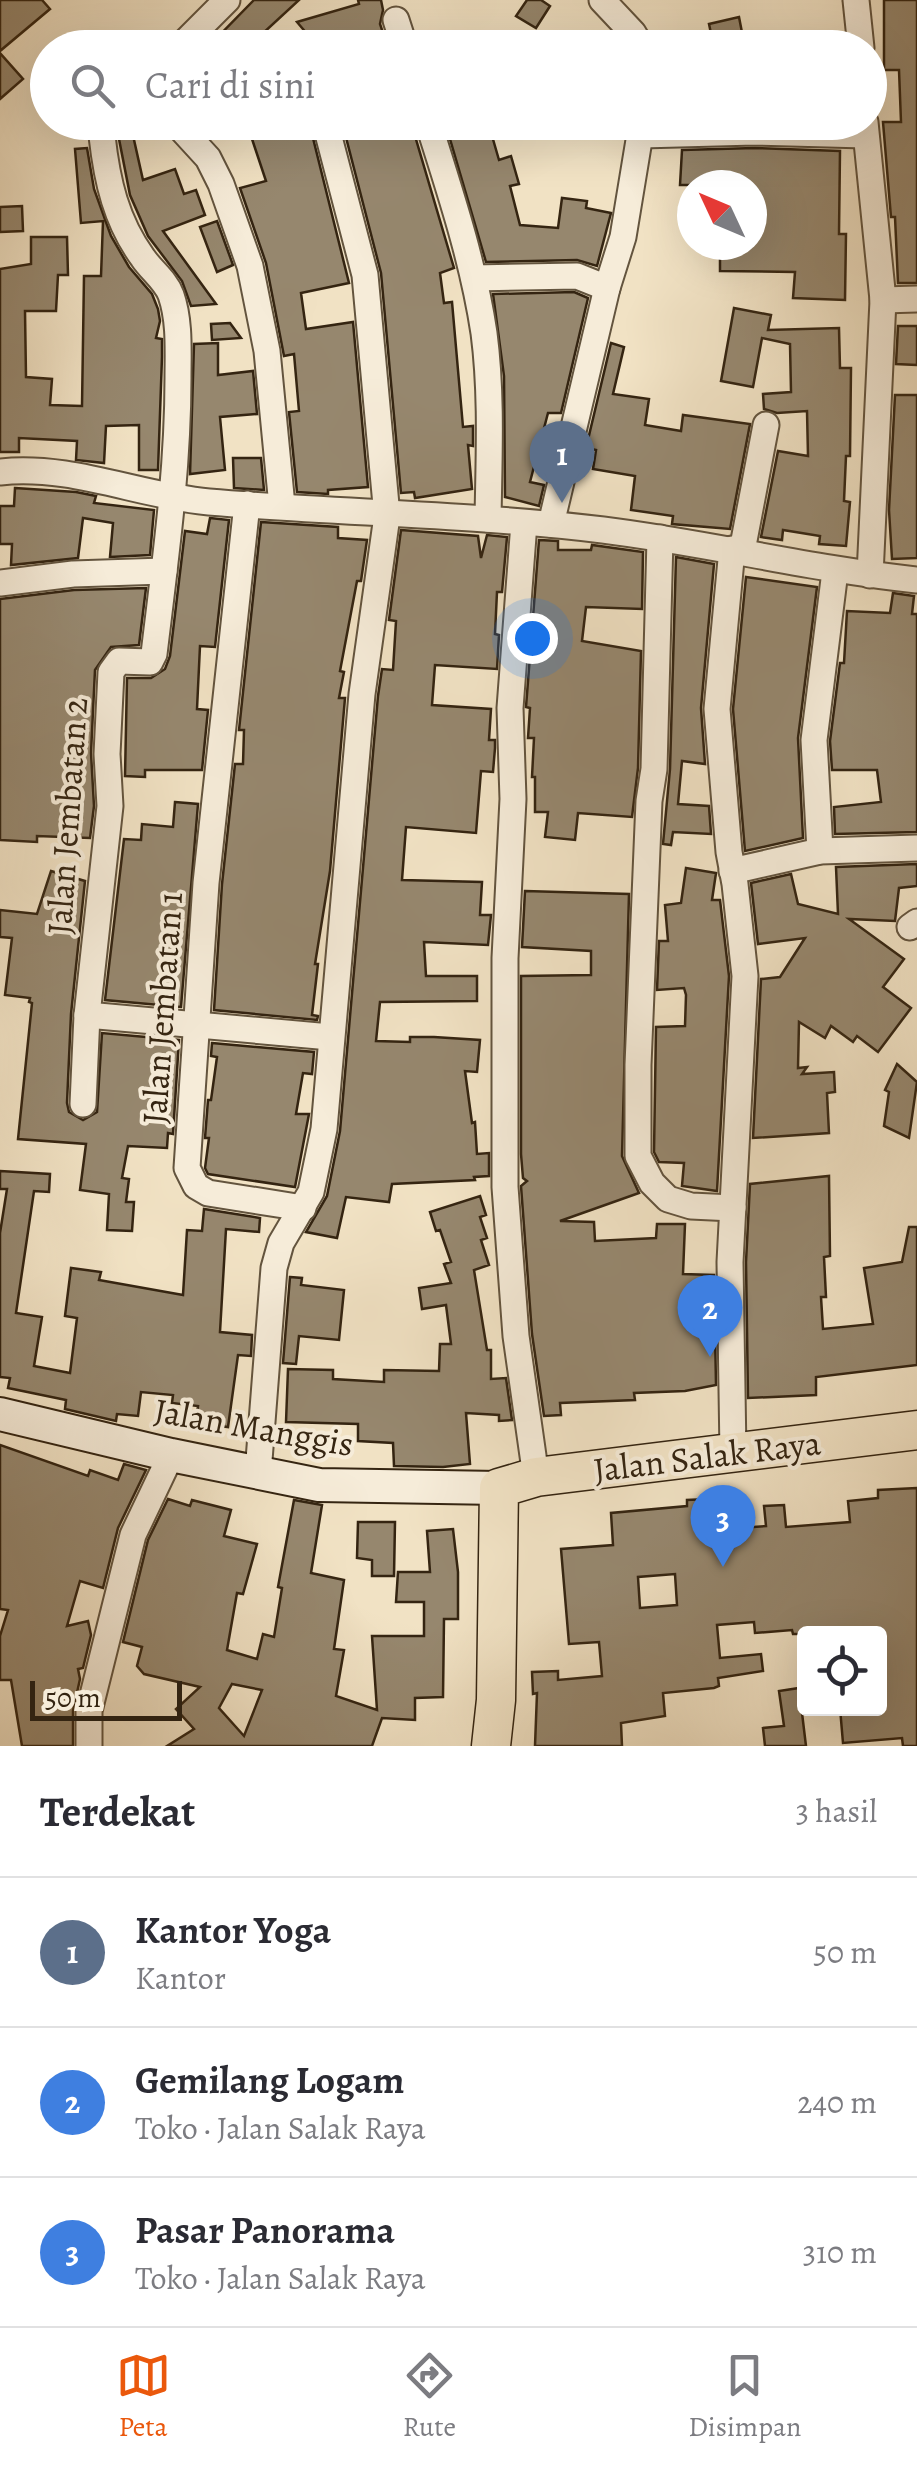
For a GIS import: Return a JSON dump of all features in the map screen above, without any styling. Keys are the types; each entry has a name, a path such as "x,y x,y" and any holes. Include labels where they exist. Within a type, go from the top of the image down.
{"main road":[{"name":"Jalan Salak Raya","path":"498,1488 536,1477 917,1430"},
{"path":"492,1746 498,1488"}],"street":[{"path":"198,30 227,0"},
{"path":"602,0 630,30"},
{"path":"856,0 859,30"},
{"path":"396,20 399,30"},
{"path":"0,582 73,574 164,571 178,424 178,340 172,298 120,222 106,174 102,140"},
{"path":"192,140 208,158 222,184 250,266 267,351 282,506"},
{"path":"258,1474 274,1268 281,1244 303,1208 316,1174 348,884 362,694 387,516 366,275 329,140"},
{"path":"433,140 474,278 484,335 490,421 488,519"},
{"path":"552,524 622,238 640,140"},
{"path":"866,140 882,300 870,575"},
{"path":"474,278 577,276 607,288"},
{"path":"882,300 917,300"},
{"path":"733,1453 733,1208 745,976 717,710 737,550 766,425"},
{"path":"0,472 70,475 172,498 387,516 552,524 917,580"},
{"name":"Jalan Jembatan 1","path":"247,504 194,1024 188,1153 190,1178 208,1193 303,1208"},
{"path":"524,523 510,708 505,1186 516,1336 536,1477"},
{"path":"660,538 654,769 649,801 638,1065 638,1156 652,1184 668,1199 692,1206 733,1208"},
{"path":"820,850 814,740 835,570"},
{"name":"Jalan Jembatan 2","path":"87,1015 110,806 107,754 112,672 119,661 150,662 153,658 164,571"},
{"path":"732,871 820,850 917,848"},
{"path":"83,1104 87,1015 330,1038"},
{"name":"Jalan Manggis","path":"0,1414 319,1485 498,1488"},
{"path":"89,1746 89,1711 134,1535 171,1455"}],"building":[{"path":"0,0 42,0 50,9 0,51"},
{"path":"254,0 299,0 266,30 225,30"},
{"path":"358,0 381,0 382,30 304,30 297,22 359,4"},
{"path":"527,0 541,0 550,6 536,28 516,16"},
{"path":"884,0 917,0 917,283 898,283 895,217 891,217 885,140 887,122 901,122 899,70 887,70"},
{"path":"739,17 742,30 710,30 709,24"},
{"path":"0,53 23,79 0,99"},
{"path":"119,140 134,140 143,180 175,169 184,194 196,190 205,215 163,231 216,304 191,306 182,281 148,236 130,195"},
{"path":"252,140 313,140 349,283 301,293 306,329 353,322 368,487 328,490 328,494 297,492 289,412 299,411 294,354 284,356 266,263 240,188 266,181"},
{"path":"347,140 416,140 454,268 440,273 444,303 452,302 463,427 473,426 473,446 468,445 472,489 415,498 414,492 401,493 381,273"},
{"path":"450,140 493,140 499,160 511,156 519,184 510,186 520,225 558,228 562,198 587,201 586,208 611,213 597,266 577,260 486,262"},
{"path":"87,148 94,189 111,236 129,267 152,294 158,309 156,338 162,339 162,357 158,470 139,470 139,425 106,426 104,463 76,460 77,441 19,438 19,452 0,452 0,269 31,264 31,237 67,237 68,275 58,275 56,311 25,311 26,377 52,379 50,405 82,406 84,276 101,276 103,221 81,223 75,149"},
{"path":"682,150 840,151 839,234 846,234 845,300 793,298 795,272 720,271 720,260 767,260 767,170 681,170"},
{"path":"22,206 23,231 0,232 0,207"},
{"path":"217,221 233,265 217,272 200,227"},
{"path":"574,292 588,298 561,413 548,413 530,482 544,485 539,506 505,497 504,376 493,294"},
{"path":"734,308 771,315 768,330 839,328 840,368 851,368 850,456 846,456 844,501 850,502 846,546 819,544 820,536 783,530 782,540 761,537 778,451 808,456 807,411 777,413 764,409 763,394 791,392 790,344 762,338 753,387 721,381"},
{"path":"230,323 241,338 212,340 211,324"},
{"path":"898,326 917,326 917,365 896,364"},
{"path":"218,343 218,375 253,371 257,414 220,417 225,470 190,474 194,344"},
{"path":"611,343 624,347 613,394 649,399 645,425 681,431 683,415 750,424 730,529 672,524 673,516 631,510 635,476 593,469 596,450 586,448"},
{"path":"895,395 917,395 917,558 892,559 889,510"},
{"path":"233,458 261,458 264,490 234,488"},
{"path":"15,488 76,492 96,496 94,503 154,510 150,555 110,557 113,523 83,518 78,558 11,565 12,544 0,544 0,506 14,506"},
{"path":"210,518 229,520 215,647 200,646 197,709 208,710 202,770 145,770 145,777 125,776 127,678 151,678 165,669 170,656 185,531 207,534"},
{"path":"261,522 338,527 338,538 367,540 340,671 344,672 339,698 345,698 330,871 315,964 312,1015 318,1016 317,1020 214,1010 235,764 243,764 244,730 239,730"},
{"path":"401,530 478,536 481,558 487,535 507,537 502,592 497,592 497,669 435,665 432,705 491,709 489,740 495,740 493,772 481,771 476,833 406,827 402,880 482,882 480,915 491,915 488,945 424,942 426,976 477,976 477,1001 380,1002 376,1041 410,1042 410,1037 480,1040 477,1072 465,1071 477,1154 489,1153 489,1176 392,1184 389,1202 346,1197 337,1238 306,1232 327,1196 340,1131 378,696 382,669 393,670 396,621 389,620"},
{"path":"539,540 558,541 558,550 591,550 592,545 643,552 642,609 586,607 582,641 641,651 638,768 632,817 578,813 575,840 545,837 548,812 535,812 534,738 528,738 530,708 526,707"},
{"path":"676,557 714,564 701,708 705,764 682,761 678,804 709,806 711,834 673,832 671,845 663,844 670,769"},
{"path":"746,577 817,587 798,738 803,838 745,851 733,709"},
{"path":"146,588 139,645 111,647 95,670 91,753 94,806 90,838 37,836 37,842 0,840 0,599 74,590"},
{"path":"893,593 914,596 912,614 917,614 917,832 835,834 834,807 881,802 877,770 832,770 830,741 840,663 844,663 847,611 890,613"},
{"path":"175,802 198,804 181,1007 105,1000 124,839 141,840 142,824 173,827"},
{"path":"917,864 917,886 899,888 895,921 849,919 904,959 883,987 911,1008 878,1052 857,1036 853,1042 831,1026 825,1038 799,1022 798,1068 807,1067 802,1074 834,1072 835,1092 827,1093 829,1133 753,1138 761,979 780,977 805,938 758,944 751,883 791,874 798,904 838,914 836,867"},
{"path":"686,868 716,873 712,900 720,900 729,976 717,1191 682,1186 684,1163 659,1162 654,1152 656,1027 685,1026 686,995 684,988 657,990 659,941 668,941 665,905 681,903"},
{"path":"51,871 85,881 71,1014 69,1112 83,1120 97,1112 102,1033 179,1040 173,1134 168,1133 167,1148 128,1146 122,1178 129,1179 126,1202 134,1202 132,1231 107,1230 109,1194 80,1190 86,1144 18,1139 32,1003 30,998 5,995 12,938 0,937 0,910 37,914"},
{"path":"525,891 629,894 622,1156 639,1193 560,1221 594,1222 595,1241 656,1238 657,1224 685,1224 683,1274 714,1275 716,1385 634,1393 635,1400 560,1403 561,1415 544,1416 532,1334 521,1186 527,1181 523,1178 521,1154 521,976 591,975 591,951 522,947"},
{"path":"212,1043 314,1052 312,1074 303,1073 296,1114 309,1114 295,1187 208,1174 205,1168 209,1138 205,1138 217,1057 211,1056"},
{"path":"897,1064 917,1082 909,1138 884,1126 889,1092 885,1090"},
{"path":"0,1171 50,1174 49,1192 34,1191 16,1313 42,1317 34,1366 70,1373 77,1318 65,1316 71,1268 101,1272 99,1280 183,1295 187,1230 202,1231 204,1209 260,1218 259,1232 226,1229 220,1332 252,1335 251,1356 238,1355 228,1427 196,1423 198,1406 172,1403 173,1395 141,1392 138,1416 117,1414 116,1421 65,1409 66,1400 8,1388 10,1378 0,1377 0,1233 7,1189 0,1189"},
{"path":"829,1176 830,1256 824,1257 823,1329 873,1324 864,1268 902,1262 909,1227 917,1227 917,1365 816,1377 816,1395 748,1398 746,1262 750,1184"},
{"path":"480,1196 486,1215 480,1217 487,1238 481,1240 489,1265 474,1270 487,1350 491,1350 491,1379 506,1378 512,1420 466,1413 470,1464 443,1467 394,1466 393,1443 358,1441 358,1424 286,1422 288,1369 333,1370 333,1379 384,1382 384,1370 439,1371 440,1344 451,1344 446,1305 422,1309 419,1288 451,1283 444,1264 451,1262 430,1212"},
{"path":"290,1277 302,1278 301,1285 344,1290 339,1340 299,1336 296,1364 283,1363"},
{"path":"0,1445 88,1476 90,1470 118,1480 124,1464 146,1470 118,1528 103,1588 80,1581 67,1626 88,1621 91,1635 83,1668 78,1669 73,1746 22,1746 11,1680 0,1680 0,1636 8,1610 0,1609"},
{"path":"917,1488 917,1746 903,1746 902,1738 843,1743 841,1716 887,1716 887,1626 797,1626 797,1634 792,1630 755,1633 754,1622 717,1625 720,1658 761,1654 763,1671 718,1678 719,1686 714,1688 663,1693 665,1716 621,1723 622,1746 535,1746 537,1693 533,1694 532,1672 558,1671 558,1680 602,1676 599,1642 569,1644 561,1549 613,1545 611,1513 687,1506 687,1500 708,1499 710,1530 766,1526 764,1506 784,1505 786,1527 850,1522 848,1501 878,1498 878,1490","holes":["675,1574 677,1605 640,1608 638,1577"]},
{"path":"168,1499 190,1506 192,1500 231,1510 224,1536 257,1544 243,1594 237,1593 227,1650 257,1659 263,1634 274,1637 282,1588 278,1587 294,1500 322,1505 311,1573 344,1580 334,1649 344,1650 336,1696 377,1710 372,1636 424,1636 424,1602 396,1602 398,1572 430,1572 427,1531 453,1529 458,1619 444,1619 443,1697 415,1698 415,1720 382,1718 372,1746 167,1746 194,1729 176,1709 200,1687 144,1674 137,1666 142,1647 123,1642 148,1540","holes":["232,1684 262,1690 244,1736 219,1708"]},
{"path":"358,1522 395,1522 394,1576 372,1576 372,1560 357,1558"},
{"path":"797,1688 797,1716 802,1716 806,1746 765,1746 763,1728 784,1726 779,1691"}],"place":[{"name":"Kantor Yoga","path":"562,503"},
{"name":"Gemilang Logam","path":"710,1357"},
{"name":"Pasar Panorama","path":"723,1567"}]}
